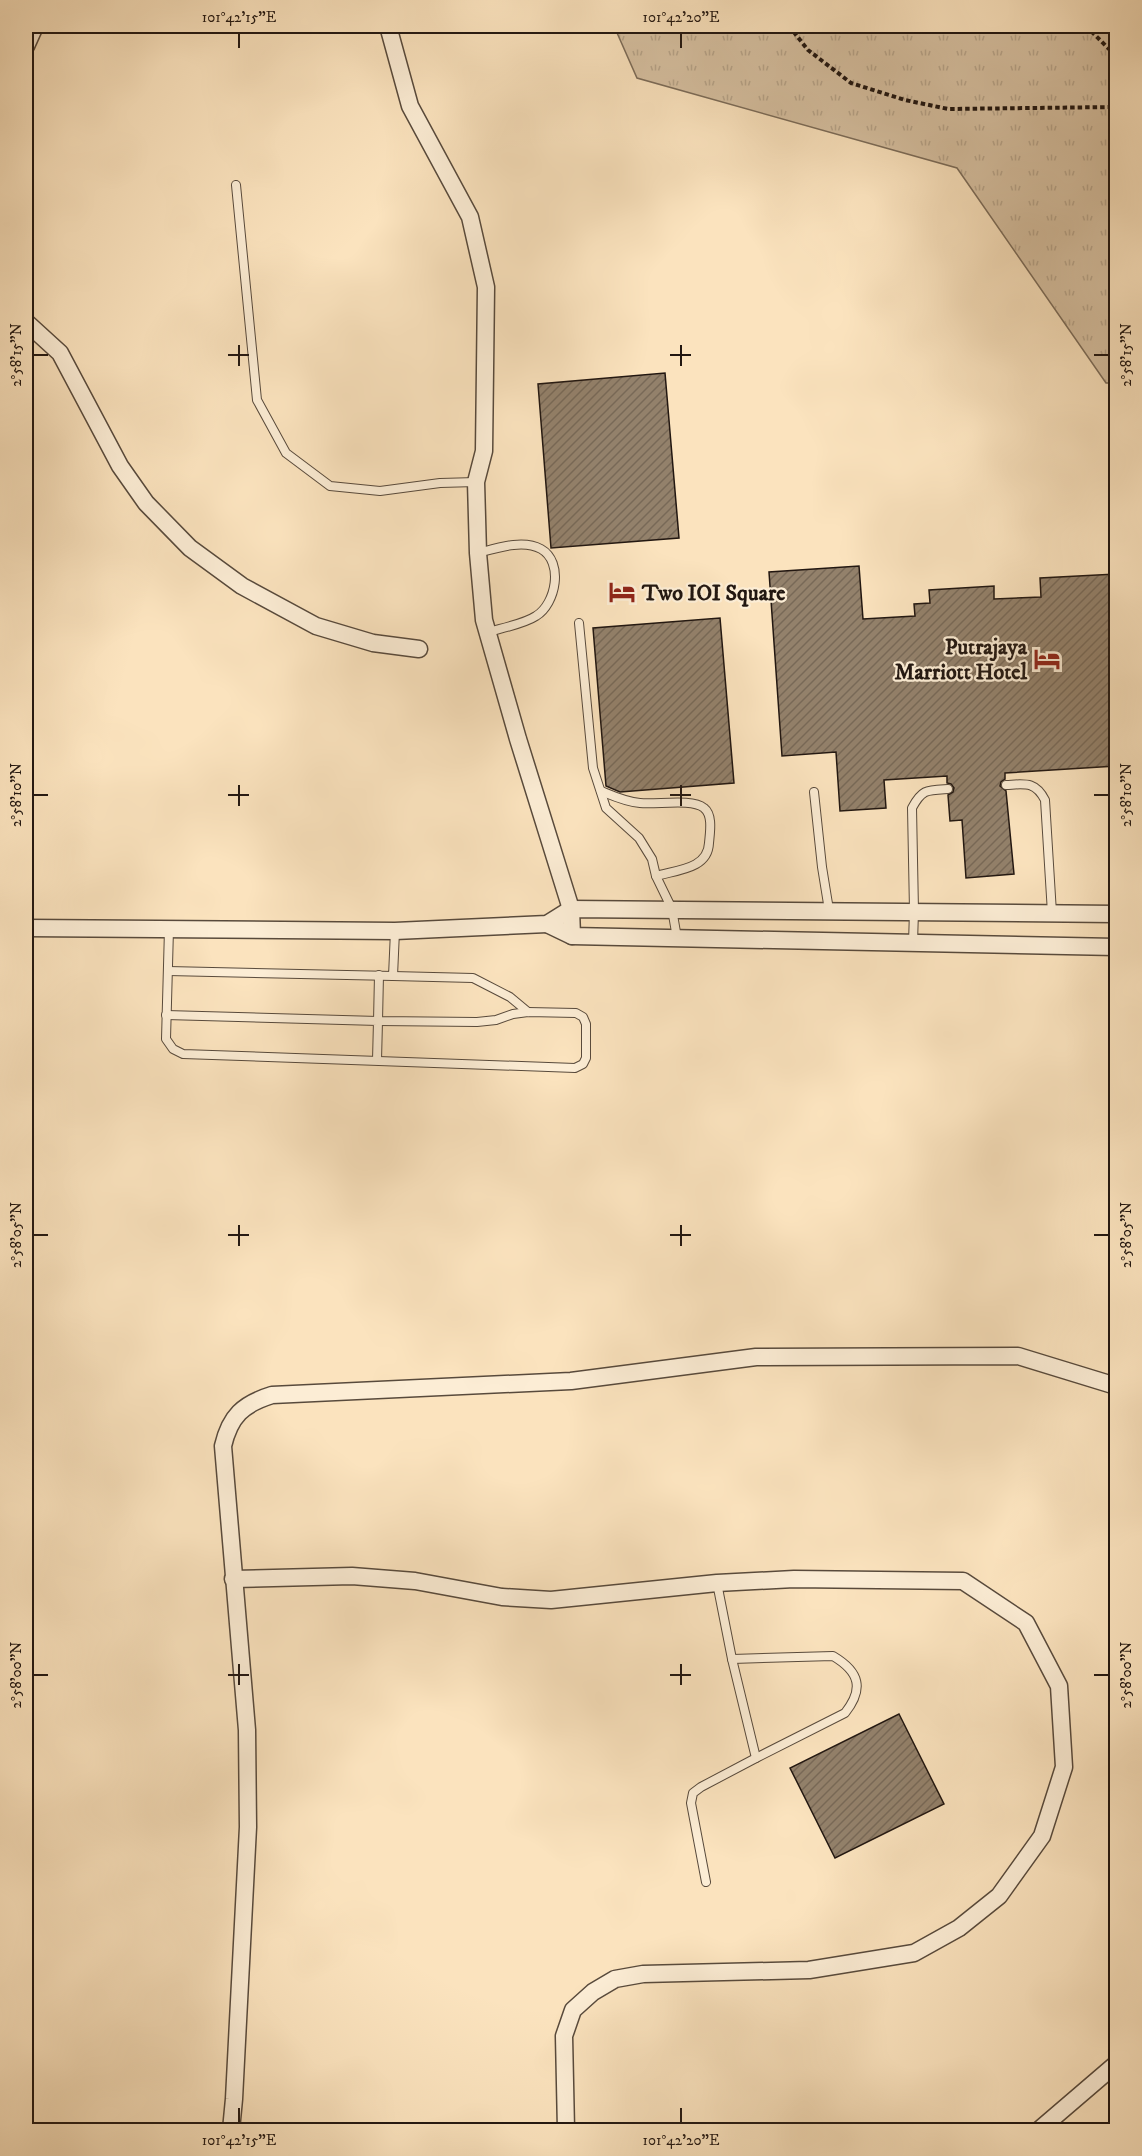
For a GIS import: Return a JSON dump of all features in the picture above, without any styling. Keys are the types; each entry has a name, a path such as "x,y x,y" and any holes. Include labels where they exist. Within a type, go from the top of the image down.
{"street":[{"path":"26,46 35,26"},
{"path":"388,26 410,106 470,217 486,288 484,451 476,482 478,553 484,620 571,909 572,936"},
{"path":"26,322 60,353 120,465 146,503 190,548 242,586 316,626 373,643 419,649"},
{"path":"547,924 571,909 915,910 1116,914"},
{"path":"26,928 395,931 547,924 572,936 1116,947"},
{"path":"231,2130 248,1827 247,1730 223,1446 228,1427 238,1413 255,1400 272,1395 571,1381 768,1357 1018,1356 1116,1386"},
{"path":"233,1579 352,1576 415,1581 502,1597 551,1600 717,1583 794,1579 963,1581 1026,1623 1059,1686 1064,1767 1042,1836 999,1896 959,1928 915,1953 809,1970 644,1974 615,1979 592,1992 573,2010 564,2036 566,2130"},
{"path":"1038,2130 1116,2064"}],"lane":[{"path":"236,184 257,400 286,453 330,486 380,492 440,483 476,482"},
{"path":"478,553 522,544 540,548 550,555 556,570 548,604 536,616 488,632"},
{"path":"579,623 592,768 606,808 639,838 652,859 656,876 672,909 677,938"},
{"path":"1006,785 1028,784 1040,790 1045,800 1052,913"},
{"path":"913,943 915,910 912,808 919,795 929,790 948,789"},
{"path":"600,791 639,803 693,803 704,808 710,818 709,853 701,862 692,866 656,876"},
{"path":"814,792 829,910"},
{"path":"166,1015 477,1022 528,1012 576,1013 583,1017 586,1024 586,1058 583,1064 575,1068 183,1054 173,1049 165,1040 169,929"},
{"path":"393,976 395,931"},
{"path":"168,971 473,978 510,997 528,1012"},
{"path":"377,1060 379,975"},
{"path":"717,1583 732,1659 756,1758"},
{"path":"706,1882 691,1803 693,1793 845,1713 855,1701 858,1689 854,1674 844,1662 833,1656 732,1659"}],"path":[{"path":"789,26 808,50 851,82 905,100 948,110 1116,107"},
{"path":"1086,26 1116,56"}],"green space":[{"path":"614,26 1114,26 1116,28 1116,383 1106,383 957,168 637,78"}],"building":[{"path":"665,373 679,538 551,548 538,384"},
{"path":"859,566 863,619 915,616 914,604 930,603 929,590 994,586 994,599 1041,597 1040,578 1116,574 1116,766 1005,773 1005,779 1000,786 1006,791 1014,874 966,878 962,820 950,821 948,795 953,792 954,788 947,783 947,776 884,780 886,808 840,811 836,752 782,756 769,572"},
{"path":"720,618 734,783 620,792 606,786 593,628"},
{"path":"899,1714 944,1804 835,1858 790,1768"}],"place":[{"name":"Two IOI Square","path":"622,592"},
{"name":"Putrajaya Marriott Hotel","path":"1047,659"}]}
